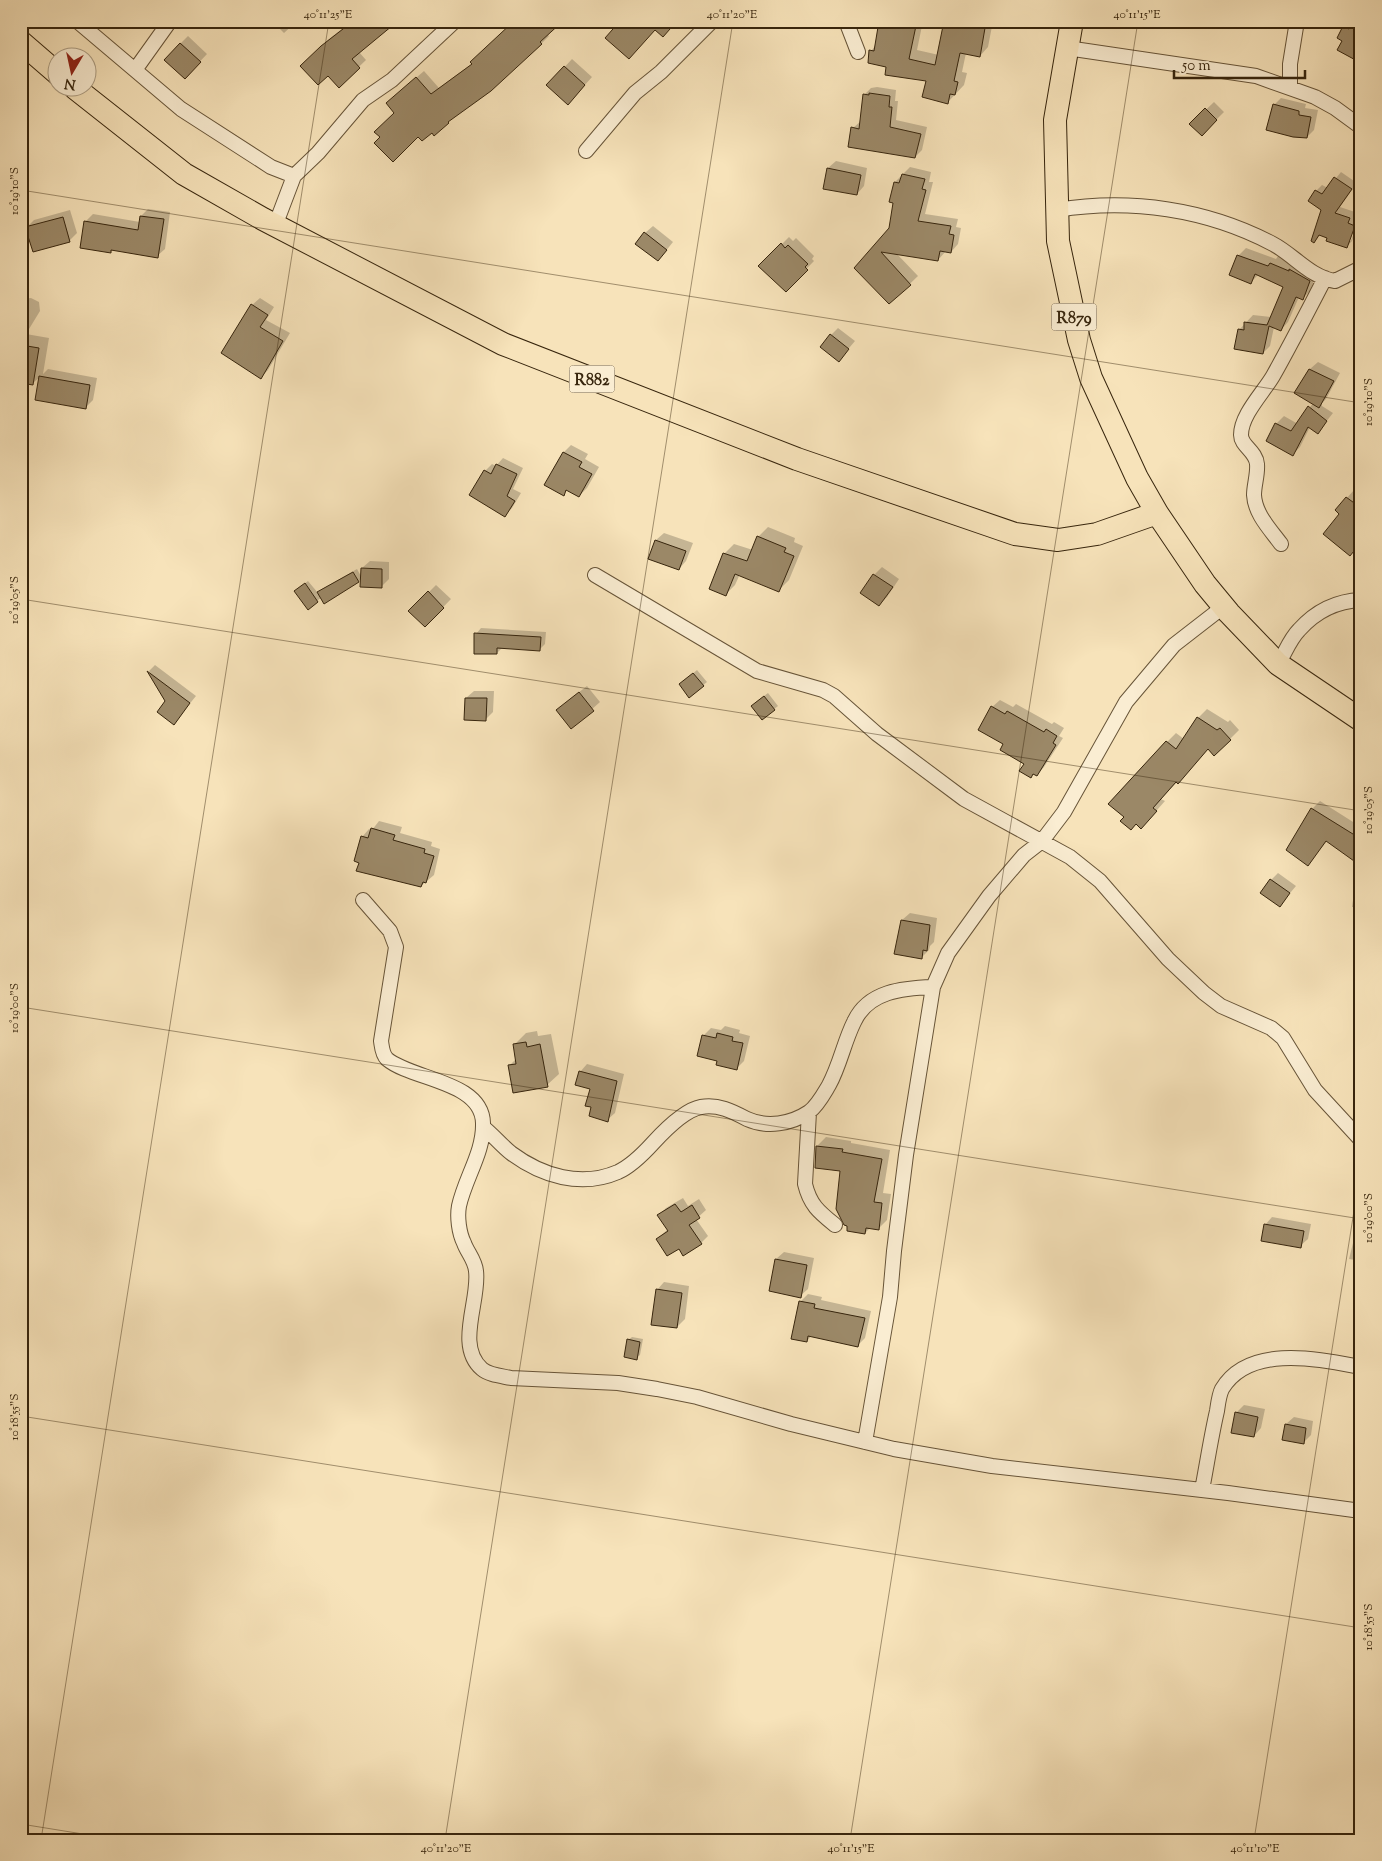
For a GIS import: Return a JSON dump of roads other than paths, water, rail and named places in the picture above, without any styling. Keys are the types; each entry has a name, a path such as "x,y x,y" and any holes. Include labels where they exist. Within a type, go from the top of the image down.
{"main road":[{"name":"R879","path":"1072,21 1055,120 1058,242 1079,340 1091,378 1137,478 1157,513 1205,584 1223,607 1278,664 1361,720"},
{"path":"21,42 48,65"},
{"name":"R882","path":"88,98 184,174 276,226 503,344 797,459 1015,534 1058,540 1097,534 1157,513"}],"street":[{"path":"76,21 181,109 271,168 294,176"},
{"path":"135,70 170,21"},
{"path":"276,226 294,176 318,153 363,100 392,80 456,21"},
{"path":"586,151 636,93 661,72 712,21"},
{"path":"846,21 858,52"},
{"path":"1290,87 1290,64 1297,21"},
{"path":"1067,48 1256,76 1322,100 1361,127"},
{"path":"1057,210 1088,205 1148,206 1201,216 1274,244 1307,268 1325,278 1335,281 1357,270"},
{"path":"1281,544 1265,523 1256,506 1254,493 1256,460 1254,454 1241,439 1241,434 1243,424 1273,376 1325,278"},
{"path":"595,576 756,671 823,690 834,696 877,734 949,789 1070,856 1100,881 1168,959 1204,993 1221,1006 1271,1028 1283,1038 1315,1090 1361,1140"},
{"path":"1278,664 1298,631 1320,611 1348,601 1361,600"},
{"path":"865,1442 890,1297 906,1155 932,987 948,953 989,896 1024,855 1042,841 1064,812 1126,702 1174,645 1223,607"},
{"path":"363,900 390,931 396,948 381,1041 385,1056 405,1069 455,1089 469,1097 477,1104 483,1119 475,1163 459,1206 458,1221 464,1244 476,1268 477,1282 469,1342 473,1355 482,1369 510,1378 618,1383 681,1394 865,1442 949,1460 1361,1511"},
{"path":"483,1127 509,1152 526,1163 546,1173 579,1180 606,1176 627,1167 681,1117 699,1107 715,1106 732,1110 748,1120 759,1123 776,1124 792,1120 809,1112 820,1101 834,1076 854,1020 866,1006 876,998 903,988 932,987"},
{"path":"809,1112 805,1184 808,1195 816,1209 835,1225"},
{"path":"1202,1490 1221,1390 1242,1368 1259,1361 1287,1358 1320,1359 1361,1366"}]}
